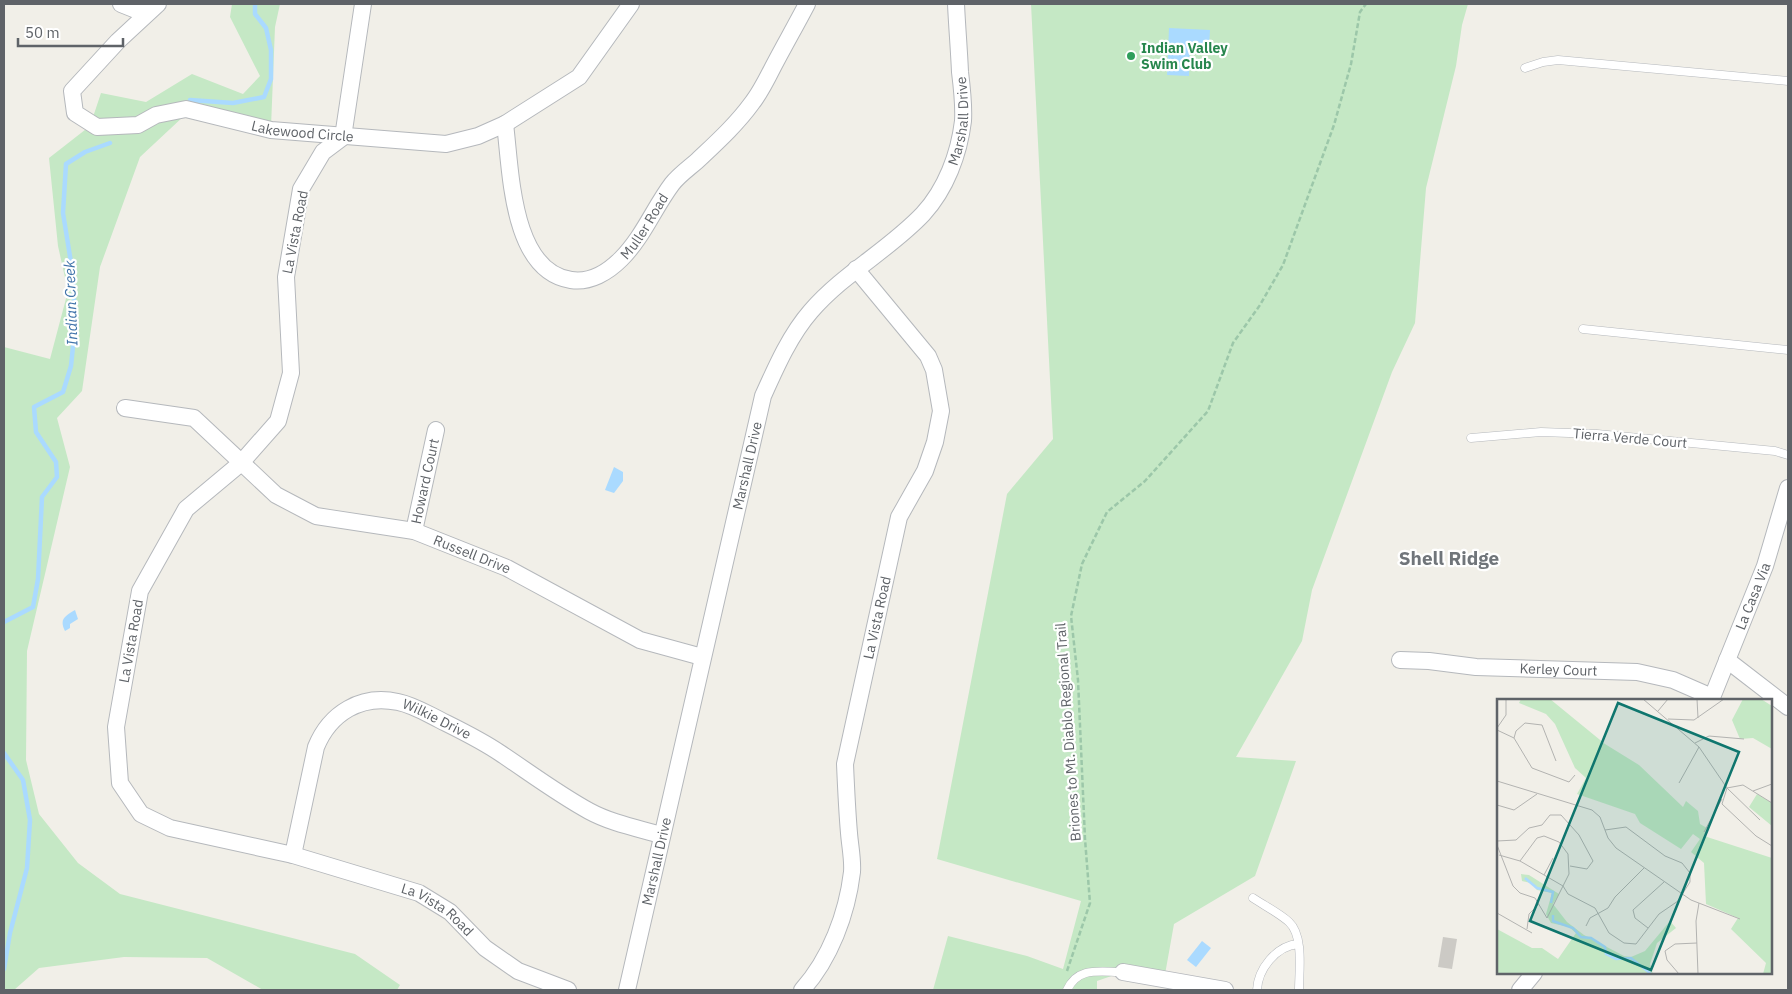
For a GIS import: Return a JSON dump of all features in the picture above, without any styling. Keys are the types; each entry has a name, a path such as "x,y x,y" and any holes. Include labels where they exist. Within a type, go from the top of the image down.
{"street":[{"path":"121,4 152,9"},
{"path":"343,137 363,4"},
{"name":"Lakewood Circle","path":"152,9 118,41 72,91 76,113 97,127 138,125 156,115 186,108 271,130 446,144 478,136 505,124 579,77 631,4"},
{"name":"Muller Road","path":"505,124 516,210 532,252 543,267 555,276 584,281 603,273 621,259 639,237 673,182 726,134 753,103 807,4"},
{"name":"Marshall Drive","path":"627,990 763,396 779,361 810,311 832,289 923,214 939,191 953,163 963,120 956,4"},
{"name":"La Vista Road","path":"343,137 323,152 301,189 286,276 291,373 278,421 241,463 186,509 140,591 116,727 120,783 141,814 170,828 293,855 419,893 450,912 485,948 518,971 568,990"},
{"name":"La Vista Road","path":"802,990 815,976 835,936 843,911 852,870 845,764 899,517 925,470 941,411 934,370 928,356 856,269"},
{"name":"Russell Drive","path":"125,408 194,418 276,495 316,516 414,531 506,568 640,640 702,658"},
{"name":"Howard Court","path":"414,531 436,430"},
{"name":"La Casa Via","path":"1712,698 1765,566 1788,488"},
{"name":"Kerley Court","path":"1400,660 1429,661 1476,667 1637,672 1673,680 1712,698"},
{"path":"1727,660 1788,707"},
{"name":"Wilkie Drive","path":"293,855 316,747 322,734 339,715 360,703 371,700 384,700 412,706 498,752 560,794 591,812 609,820 661,835"},
{"path":"1123,972 1226,990"},
{"path":"1520,990 1533,974"}],"lane":[{"path":"1525,68 1543,62 1558,60 1788,81"},
{"path":"1583,329 1788,350"},
{"name":"Tierra Verde Court","path":"1471,438 1541,432 1597,434 1775,451 1788,455"},
{"path":"1253,898 1289,922 1297,935 1299,990"},
{"path":"1257,990 1258,980 1264,968 1281,950 1290,945 1298,944"},
{"path":"1067,990 1079,974 1123,972"}],"path":[{"name":"Briones to Mt. Diablo Regional Trail","path":"1068,968 1090,903 1079,737 1078,680 1071,616 1082,564 1107,512 1145,481 1208,411 1234,343 1260,305 1283,265 1334,125 1351,64 1360,12 1366,4"}],"green space":[{"path":"232,4 280,4 275,27 271,127 185,115 140,157 100,267 82,391 57,418 70,467 27,651 26,760 39,814 78,863 120,894 355,954 400,985 397,990 263,990 207,958 124,957 39,968 14,990 4,990 4,347 50,359 68,291 58,246 49,158 90,126 101,93 146,102 192,74 243,94 260,76 230,17"},
{"path":"1031,4 1468,4 1462,25 1456,66 1426,188 1415,323 1392,372 1312,590 1302,641 1236,757 1296,761 1255,876 1174,924 1164,980 1123,972 1097,981 1097,990 933,990 948,936 1027,956 1063,969 1081,901 937,859 1007,494 1053,439"}],"water":[{"path":"1169,28 1210,30 1209,46 1190,45 1189,76 1167,75"},
{"path":"614,467 623,472 623,481 614,493 605,490"},
{"path":"75,610 78,619 70,624 70,628 65,631 63,627 64,618"},
{"path":"1202,941 1211,948 1196,967 1187,960"}],"building":[{"path":"1443,937 1457,939 1452,969 1438,967"}],"waterway":[{"name":"Indian Creek","path":"190,100 233,103 264,97 271,79 271,50 266,28 255,14 255,4"},
{"name":"Indian Creek","path":"4,622 33,607 38,579 42,497 57,477 56,462 36,432 34,407 63,392 71,366 75,327 73,275 63,213 66,164 85,152 110,143"},
{"name":"Indian Creek","path":"4,753 23,780 30,820 27,868 10,933 4,969"}],"place":[{"name":"Indian Valley Swim Club","path":"1131,56"}],"district":[{"name":"Shell Ridge","path":"1449,558"}]}
